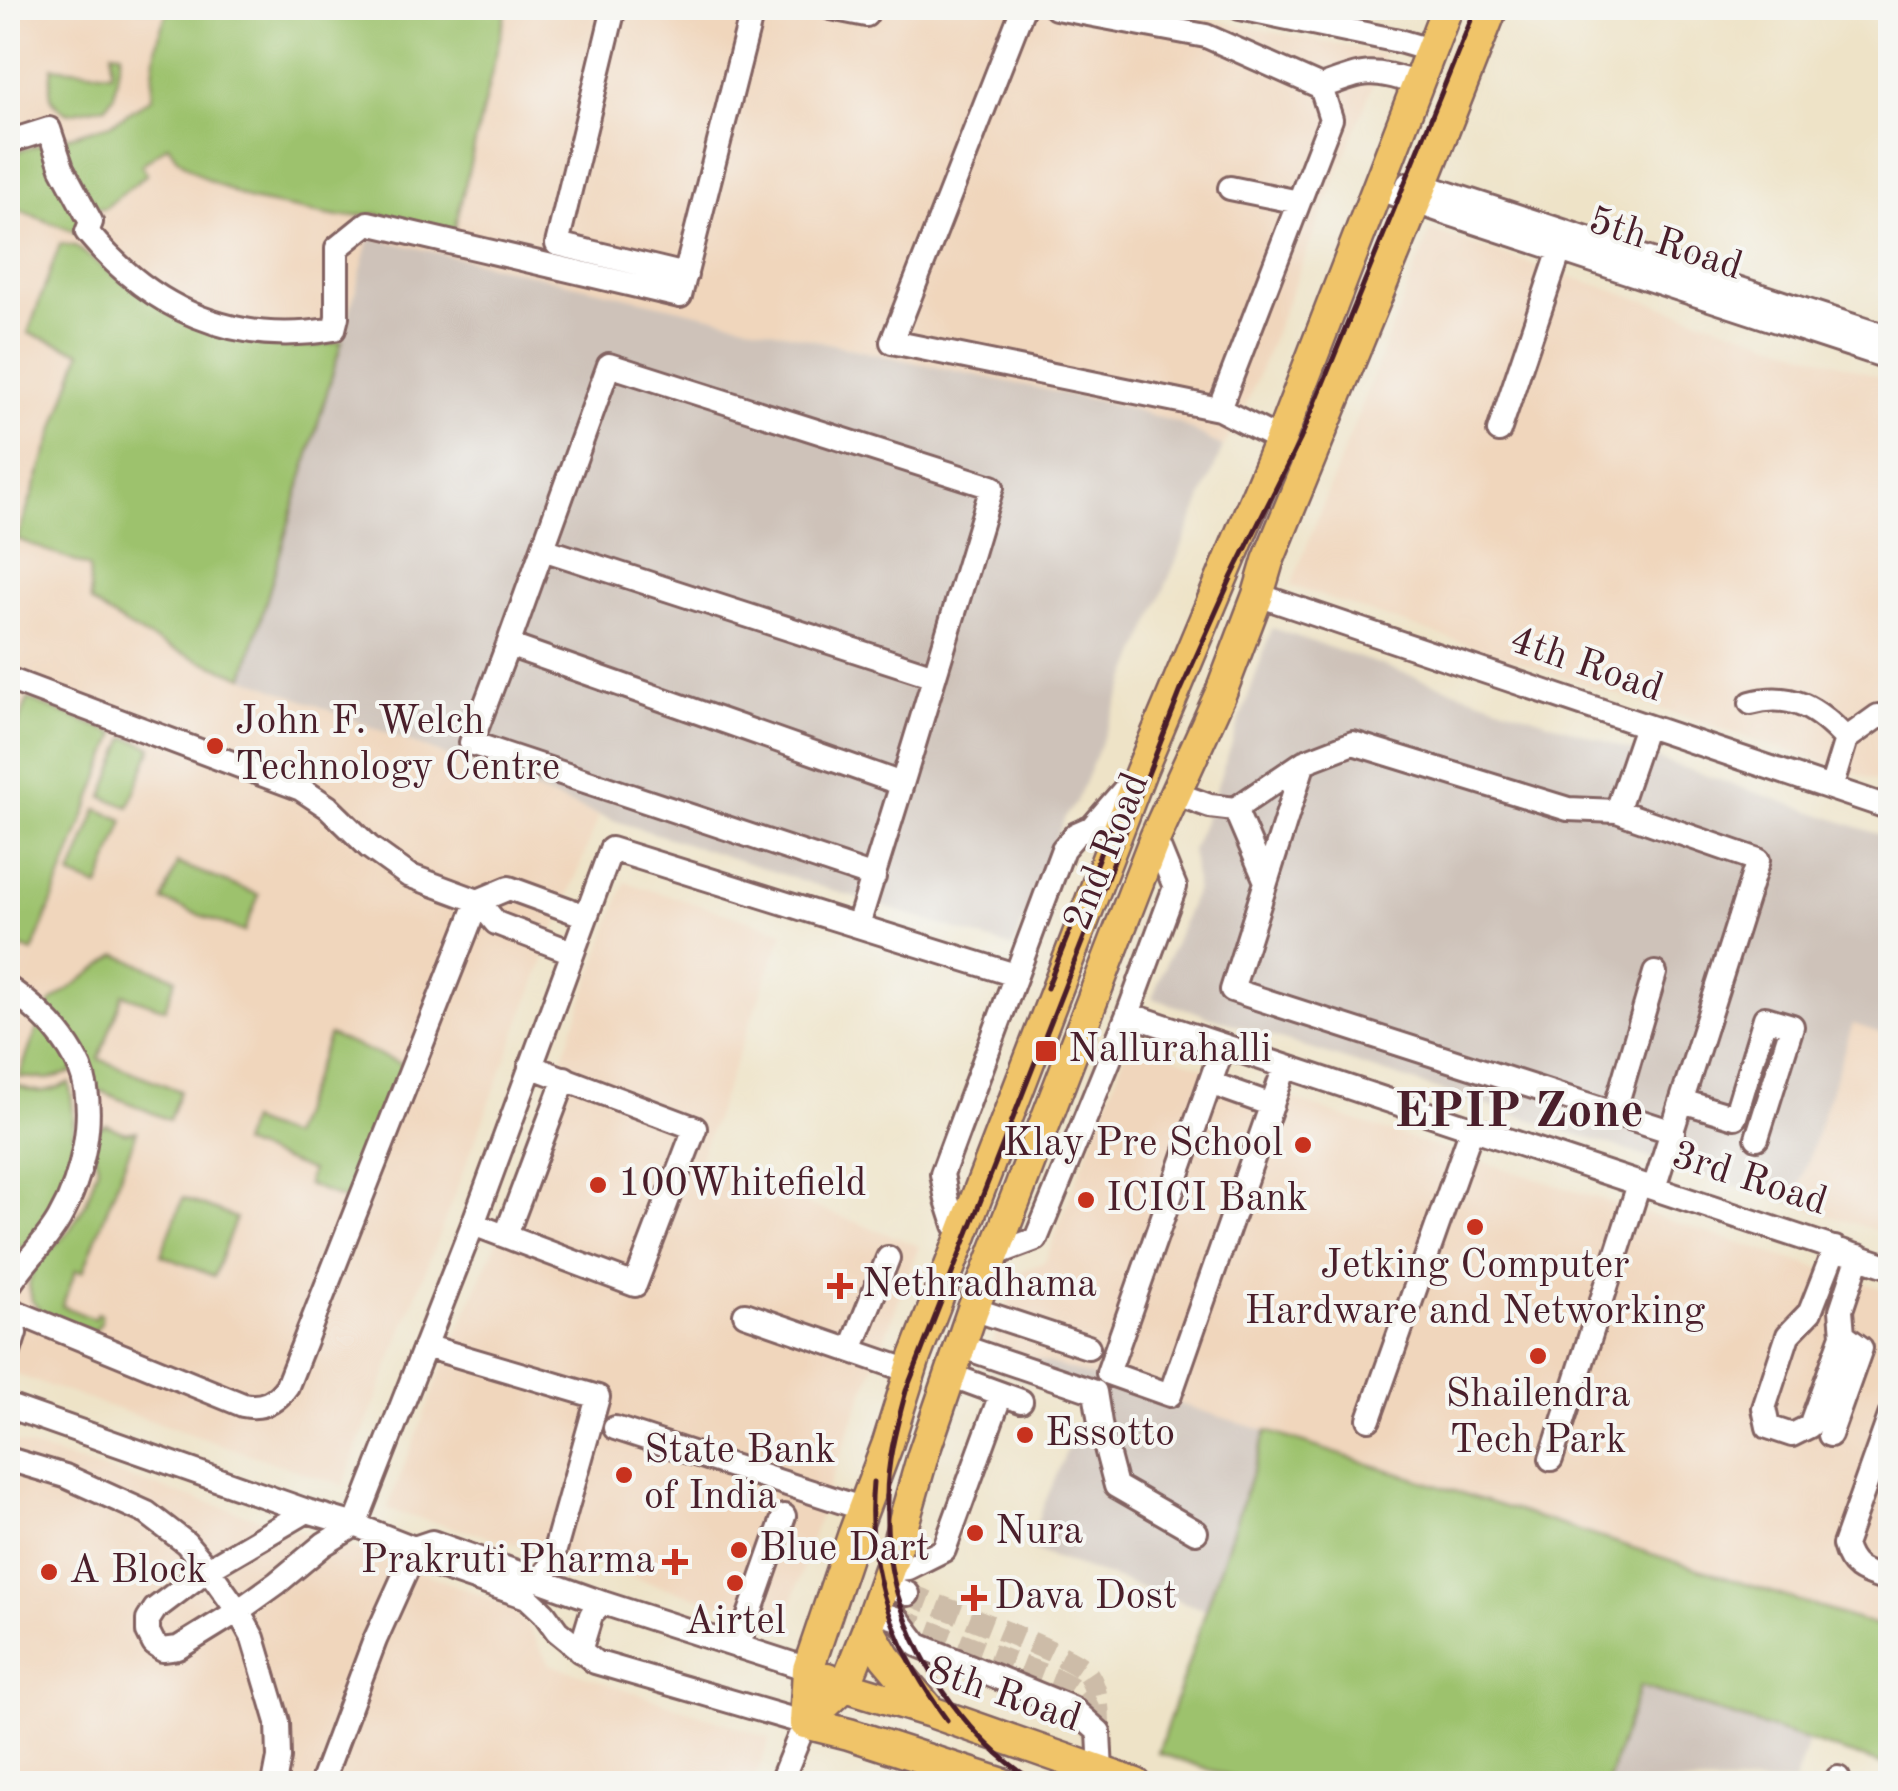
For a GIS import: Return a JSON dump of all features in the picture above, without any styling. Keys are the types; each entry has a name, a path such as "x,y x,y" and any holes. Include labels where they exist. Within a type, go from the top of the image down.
{"main road":[{"name":"2nd Road","path":"806,1723 808,1669 913,1364 1141,771 1280,440 1447,8"},
{"name":"2nd Road","path":"806,1723 845,1686 885,1598 929,1438 973,1310 1155,838 1220,695 1268,561 1492,8"},
{"path":"894,1424 929,1438"},
{"path":"885,1598 885,1657 931,1712"},
{"name":"8th Road","path":"808,1669 845,1686 931,1712 1052,1770 1101,1772 1136,1784"},
{"name":"8th Road","path":"806,1723 1003,1784"}],"street":[{"path":"614,8 557,244 686,275"},
{"path":"8,142 49,129 62,168 91,222 87,232 101,249 160,298 190,314 232,328 282,335 334,330 338,317 337,248 368,223 680,296 752,8"},
{"path":"831,8 866,15 868,8"},
{"path":"1023,8 892,342 1219,409 1280,440"},
{"path":"1056,8 1206,36 1321,87 1364,72 1417,83"},
{"path":"1240,8 1430,50"},
{"path":"1219,409 1331,119 1321,87"},
{"path":"1377,185 1419,194"},
{"path":"1230,188 1299,202"},
{"name":"5th Road","path":"1419,194 1560,250 1838,331 1890,338"},
{"name":"5th Road","path":"1419,194 1838,331 1890,358"},
{"path":"1499,430 1560,250"},
{"path":"858,925 874,876 992,487 608,365 470,743 874,876"},
{"path":"543,549 934,676"},
{"name":"4th Road","path":"1258,595 1890,808"},
{"path":"508,645 902,784"},
{"path":"8,679 301,789 328,807 395,868 478,901 496,923 572,952"},
{"path":"1752,703 1770,698 1796,702 1827,719 1846,739"},
{"path":"1831,788 1846,739 1878,716 1890,718"},
{"path":"1617,811 1646,726"},
{"path":"1174,793 1210,806 1235,808 1304,762 1353,743 1568,810 1617,811 1758,860 1672,1132 1647,1186 1550,1459"},
{"path":"1304,762 1232,990 1672,1132"},
{"path":"955,1225 942,1174 1063,849 1076,834 1092,827 1141,771"},
{"path":"745,1314 852,1350 913,1364 913,1328 1114,802"},
{"path":"1235,808 1265,879"},
{"path":"996,1254 1036,1239 1128,1014 1175,887 1155,838"},
{"path":"307,1510 208,1569 156,1609 148,1620 154,1644 164,1650 178,1648 238,1610 355,1525 611,849 1016,975"},
{"path":"8,1309 243,1405 259,1406 275,1399 287,1386 478,901 508,888 586,916"},
{"path":"1614,1113 1655,972"},
{"path":"8,988 42,1015 81,1070 86,1114 84,1148 70,1198 51,1232 8,1287"},
{"name":"3rd Road","path":"1128,1014 1890,1267"},
{"path":"1682,1101 1735,1118 1765,1018 1792,1026 1757,1138"},
{"path":"1223,1046 1108,1374 1170,1395 1286,1066"},
{"path":"472,1224 635,1285 695,1128 530,1066"},
{"path":"506,1236 566,1078"},
{"path":"1210,1083 1240,1099 1272,1106"},
{"path":"1369,1419 1472,1128"},
{"path":"1834,1248 1810,1312 1788,1335 1764,1408 1768,1427 1792,1436 1810,1426 1844,1335 1841,1310 1859,1256"},
{"path":"852,1350 888,1258"},
{"path":"973,1310 1088,1347"},
{"path":"8,1326 15,1333 8,1355"},
{"path":"1830,1435 1860,1348 1844,1335"},
{"path":"425,1346 598,1397 550,1564 544,1613"},
{"path":"960,1346 1096,1392 1116,1486 1196,1532"},
{"path":"950,1376 1011,1398 944,1550 908,1568 885,1598 918,1646 1072,1708 1099,1732 1101,1772"},
{"path":"8,1406 355,1525 414,1548 422,1562 527,1596 558,1631 595,1662 806,1723 780,1784"},
{"path":"1890,1416 1844,1545 1848,1560 1862,1572 1890,1581"},
{"path":"615,1428 864,1509"},
{"path":"8,1459 65,1476 147,1513 186,1543 208,1569 254,1638 278,1722 279,1758 274,1784"},
{"path":"738,1647 784,1516"},
{"path":"414,1548 432,1542 808,1669"},
{"path":"321,1784 374,1640 414,1548"},
{"path":"580,1651 590,1615 602,1602"}],"shaded area":[{"name":"John F. Welch Technology Centre","path":"8,8 1150,8 1385,54 1240,421 1223,447 1178,423 370,238 244,677 599,816 343,1486 8,1372"},
{"path":"1430,231 1890,380 1890,785 1291,586"},
{"path":"370,237 871,353 1118,405 1178,423 1223,447 1013,948 600,816 244,677"},
{"path":"1272,628 1890,838 1890,1036 1853,1024 1793,1204 1152,998 1196,890 1192,850"},
{"path":"625,882 784,931 698,1163 919,1246 828,1488 784,1628 566,1557 387,1510 495,1246"},
{"path":"1853,1023 1890,1036 1890,1235 1793,1204"},
{"path":"1130,1041 1361,1123 1890,1291 1890,1630 991,1345 1021,1271 1045,1262"},
{"path":"991,1345 1266,1431 1206,1610 1026,1548 1087,1402 984,1367"},
{"path":"8,1440 388,1559 511,1607 528,1626 549,1664 770,1738 754,1783 8,1783"},
{"path":"1639,1685 1808,1741 1794,1783 1607,1784"}],"green space":[{"path":"169,8 507,8 454,231 377,214 338,217 250,200 192,170 168,145 141,165 147,174 105,208 90,208 75,232 8,206 8,154 111,124 152,98 156,52"},
{"path":"112,51 121,52 114,95 106,106 69,113 56,105 50,89 52,67 111,73"},
{"path":"60,244 75,246 122,281 233,337 291,346 342,341 244,677 183,654 129,627 91,602 89,567 17,539 81,352 28,333"},
{"path":"28,699 116,734 33,952 8,943 8,751"},
{"path":"126,737 152,747 129,807 103,797"},
{"path":"97,809 124,820 99,887 71,876"},
{"path":"177,863 259,895 244,932 163,901"},
{"path":"117,955 176,978 165,1009 123,994 99,1059 180,1091 169,1120 94,1088 76,1071 48,1079 19,1077 52,1001"},
{"path":"329,1035 407,1066 352,1203 307,1184 311,1171 241,1144 249,1121 290,1137"},
{"path":"69,1083 74,1131 68,1172 51,1209 24,1249 11,1240 8,1228 8,1101 14,1084 41,1091"},
{"path":"107,1125 125,1133 137,1131 83,1272 76,1270 62,1306 94,1319 97,1313 101,1315 101,1323 93,1332 42,1313 32,1301 29,1284 34,1267 69,1231 86,1203 98,1166 91,1142 97,1128"},
{"path":"183,1198 236,1218 214,1276 161,1255"},
{"path":"1266,1431 1890,1630 1890,1767 1640,1686 1607,1783 1252,1783 1158,1753"}],"tunnel":[{"path":"908,1594 1076,1664 1094,1686 1099,1732"},
{"path":"898,1619 1060,1681 1082,1696 1093,1719"}],"railway":[{"path":"1039,1784 992,1748 952,1703 908,1624 888,1547 887,1483 899,1417 1181,690 1300,440 1476,8"},
{"path":"1047,988 1113,821"},
{"path":"873,1482 874,1546 888,1608 912,1666 947,1720"}],"place":[{"name":"John F. Welch Technology Centre","path":"215,746"},
{"name":"Nallurahalli","path":"1046,1051"},
{"name":"Klay Pre School","path":"1303,1145"},
{"name":"100Whitefield","path":"598,1185"},
{"name":"ICICI Bank","path":"1086,1200"},
{"name":"Jetking Computer Hardware and Networking","path":"1475,1227"},
{"name":"Nethradhama","path":"840,1286"},
{"name":"Shailendra Tech Park","path":"1538,1356"},
{"name":"Essotto","path":"1025,1435"},
{"name":"State Bank of India","path":"624,1475"},
{"name":"Nura","path":"975,1533"},
{"name":"Blue Dart","path":"739,1550"},
{"name":"Prakruti Pharma","path":"675,1562"},
{"name":"A Block","path":"49,1572"},
{"name":"Airtel","path":"735,1583"},
{"name":"Dava Dost","path":"974,1598"}],"district":[{"name":"EPIP Zone","path":"1519,1113"}]}
